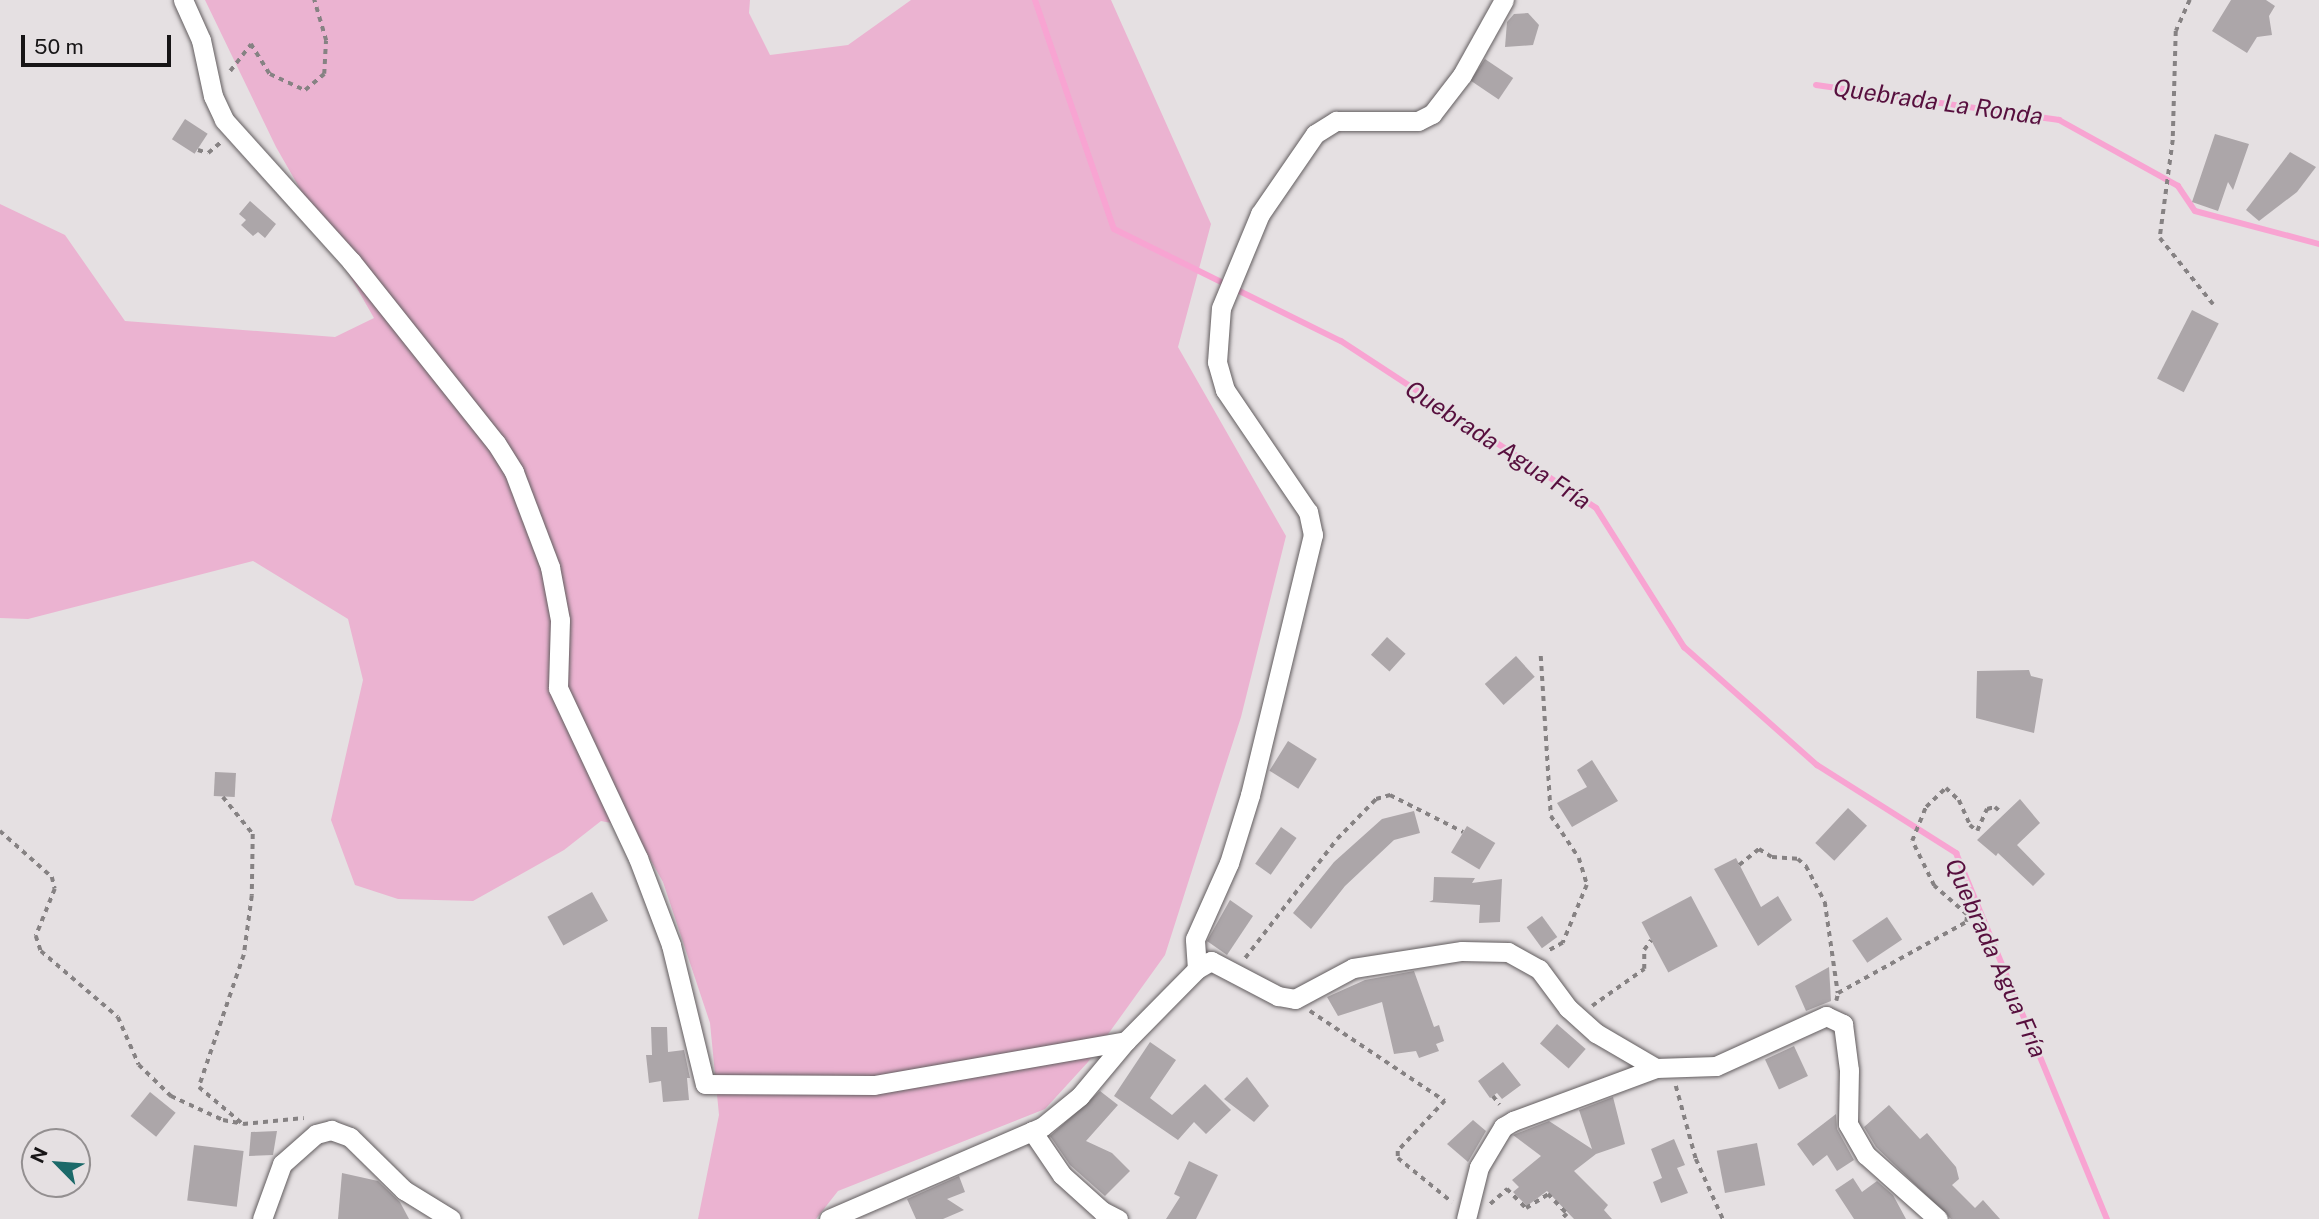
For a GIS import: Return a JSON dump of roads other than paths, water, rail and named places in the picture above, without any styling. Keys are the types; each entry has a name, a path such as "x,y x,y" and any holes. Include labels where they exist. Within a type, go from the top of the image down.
{"street":[{"path":"183,0 211,69 213,96 232,130 351,261 496,443 514,472 550,567 560,620 558,688 638,858 671,945 705,1084 874,1085 1126,1041"},
{"path":"1197,969 1195,939 1229,863 1250,795 1313,535 1308,512 1226,390 1217,362 1221,308 1260,214 1315,134 1336,121 1418,121 1432,114 1500,15 1504,0"},
{"path":"829,1219 1032,1131 1080,1096 1126,1041 1197,969 1211,961 1238,972 1278,996 1295,999 1353,968 1462,951 1508,952 1539,969 1575,1015 1596,1033 1664,1069"},
{"path":"1467,1217 1479,1167 1503,1127 1607,1082 1664,1069 1716,1066 1826,1016 1843,1024 1849,1070 1848,1124 1866,1154 1938,1219"},
{"path":"262,1219 282,1164 316,1134 331,1130 350,1137 404,1190 451,1219"},
{"path":"1032,1131 1062,1175 1102,1211 1118,1219"}],"waterway":[{"name":"Quebrada Agua Fría","path":"1035,0 1114,229 1341,341 1596,508 1684,647 1817,765 1956,853 2107,1219"},
{"name":"Quebrada La Ronda","path":"1816,85 2059,120 2178,186 2195,211 2319,244"}]}
